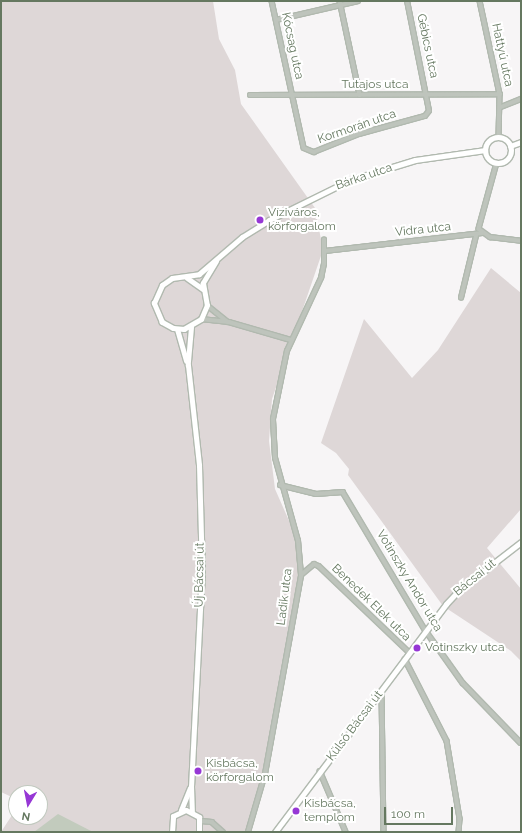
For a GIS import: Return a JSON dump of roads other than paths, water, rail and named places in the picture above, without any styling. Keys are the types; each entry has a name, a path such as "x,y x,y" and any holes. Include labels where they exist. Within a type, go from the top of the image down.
{"street":[{"name":"Kócsag utca","path":"272,1 292,95"},
{"path":"276,20 340,3 358,1"},
{"name":"Gébics utca","path":"407,1 428,94"},
{"name":"Hattyú utca","path":"480,1 500,94 500,137"},
{"path":"340,3 360,95"},
{"name":"Kormorán utca","path":"292,95 304,148 314,152 359,134 425,116 429,110 428,94"},
{"name":"Tutajos utca","path":"250,95 500,94"},
{"path":"501,107 521,99"},
{"path":"497,163 488,158 485,150 490,140 500,137 510,146"},
{"path":"510,146 521,142"},
{"path":"510,146 509,157 497,163 479,225 482,233 490,237 521,241"},
{"name":"Bárka utca","path":"216,261 242,237 269,220 350,180 415,160 485,150"},
{"name":"Vidra utca","path":"325,251 476,236 482,233"},
{"path":"462,298 476,236"},
{"name":"Ladik utca","path":"248,832 265,774 301,575 298,541 280,485 274,458 274,419 291,340 321,278 325,251 324,240"},
{"path":"216,261 203,283 207,305 201,319 191,327 177,329 159,319 154,299 165,282 199,274 216,261"},
{"path":"184,277 195,281 204,291"},
{"path":"207,305 229,322"},
{"path":"201,319 229,322 291,340"},
{"name":"Új Bácsai út","path":"191,327 188,365 201,525 191,786 192,811"},
{"name":"Új Bácsai út","path":"177,329 188,365"},
{"name":"Votinszky Andor utca","path":"280,485 316,494 343,492 426,631 463,683 521,743"},
{"name":"Bácsai út","path":"434,619 459,590 521,542"},
{"name":"Benedek Elek utca","path":"301,575 309,566 319,566 410,653"},
{"name":"Külső Bácsai út","path":"275,832 382,691 434,619"},
{"name":"Benedek Elek utca","path":"405,659 447,741 460,819 459,832"},
{"path":"382,691 384,832"},
{"path":"320,771 346,832"},
{"name":"Új Bácsai út","path":"172,832 171,821 181,810 191,786"},
{"path":"181,810 192,811 201,821 212,822 223,832"},
{"path":"199,832 201,821"}],"place":[{"name":"Víziváros, körforgalom","path":"260,220"},
{"name":"Votinszky utca","path":"417,648"},
{"name":"Kisbácsa, körforgalom","path":"198,771"},
{"name":"Kisbácsa, templom","path":"296,811"}]}
